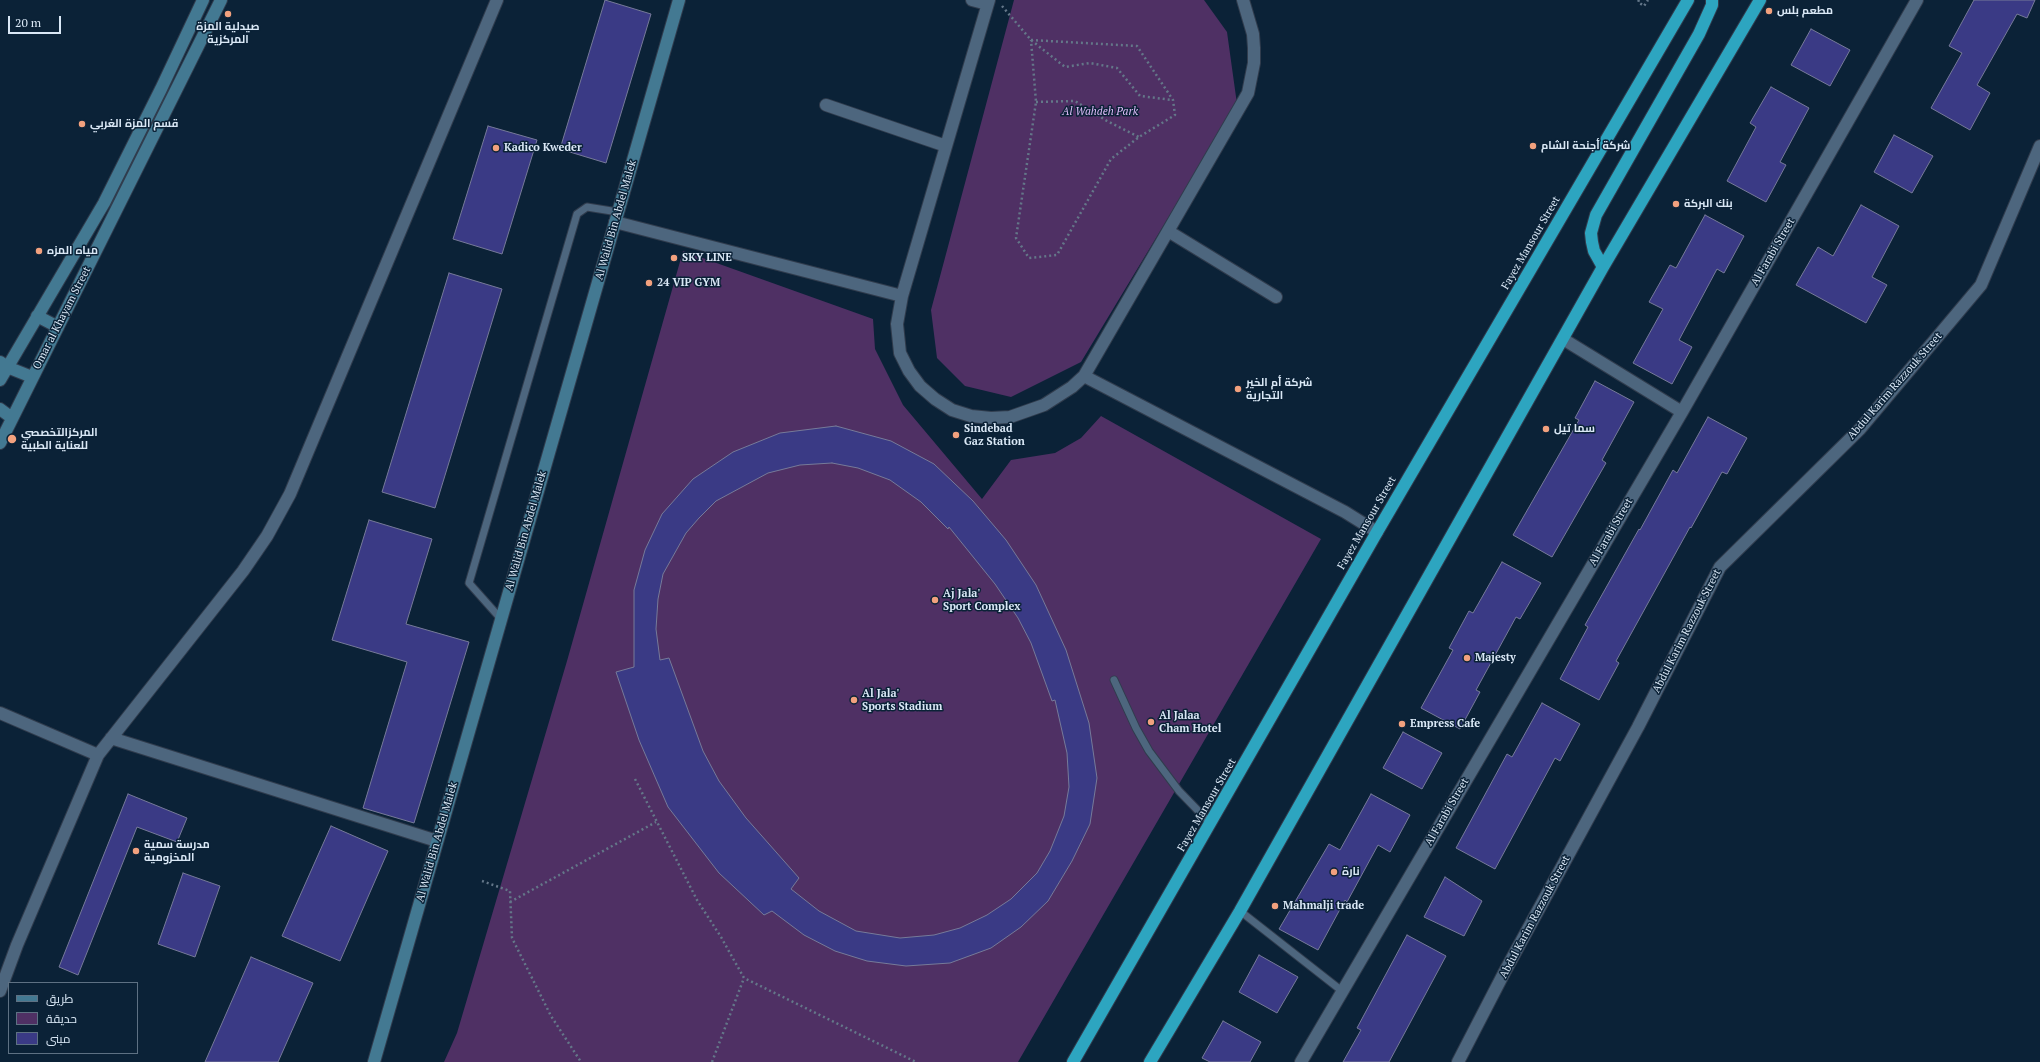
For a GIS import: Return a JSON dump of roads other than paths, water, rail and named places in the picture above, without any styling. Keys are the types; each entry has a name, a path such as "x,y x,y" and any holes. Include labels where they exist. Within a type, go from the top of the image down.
{"highway":[{"name":"Fayez Mansour Street","path":"1073,1062 1377,532 1688,0"},
{"path":"1603,266 1594,251 1592,242 1591,233 1596,215 1699,34 1712,5 1712,0"},
{"path":"1150,1062 1240,911 1603,266 1760,0"}],"main road":[{"name":"Omar al Khayam Street","path":"0,380 4,364 37,316 104,203 203,0"},
{"name":"Omar al Khayam Street","path":"0,443 221,0"},
{"name":"Al Walid Bin Abdel Malek","path":"374,1062 679,0"},
{"path":"37,316 58,327"},
{"path":"4,364 32,377"},
{"path":"0,409 12,418"}],"street":[{"path":"0,991 17,945 98,755 243,571 267,536 290,494 497,0"},
{"path":"972,0 991,1 946,146 902,296 897,324 900,353 909,371 920,386 935,400 952,410 971,416 991,418 1010,417 1044,405 1063,394 1084,376 1248,93 1254,64 1254,48 1253,34 1243,0"},
{"name":"Al Farabi Street","path":"1301,1062 1682,412 1917,0"},
{"path":"826,105 946,146"},
{"name":"Abdul Karim Razzouk Street","path":"1458,1062 1504,973 1638,727 1720,567 1860,429 1981,285 2040,146"},
{"path":"617,217 902,296"},
{"path":"1168,231 1276,297"},
{"path":"1563,339 1682,412"},
{"path":"1084,376 1345,512 1377,532"},
{"path":"0,714 98,755"},
{"path":"111,738 437,841"}],"lane":[{"path":"501,619 468,583 577,214 587,207 617,217"},
{"path":"1114,680 1130,716 1149,751 1178,791 1210,824"},
{"path":"1240,911 1342,990"}],"place":[{"name":"مطعم بلس","path":"1769,11"},
{"name":"صيدلية المزة المركزية","path":"228,14"},
{"name":"قسم المزة الغربي","path":"82,124"},
{"name":"شركة أجنحة الشام","path":"1533,146"},
{"name":"Kadico Kweder","path":"496,148"},
{"name":"بنك البركة","path":"1676,204"},
{"name":"مياه المزه","path":"39,251"},
{"name":"SKY LINE","path":"674,258"},
{"name":"24 VIP GYM","path":"649,283"},
{"name":"شركة أم الخير التجارية","path":"1238,389"},
{"name":"سما تيل","path":"1546,429"},
{"name":"Sindebad Gaz Station","path":"956,435"},
{"name":"المركزالتخصصي للعناية الطبية","path":"12,439"},
{"name":"Aj Jala' Sport Complex","path":"935,600"},
{"name":"Majesty","path":"1467,658"},
{"name":"Al Jala' Sports Stadium","path":"854,700"},
{"name":"Al Jalaa Cham Hotel","path":"1151,722"},
{"name":"Empress Cafe","path":"1402,724"},
{"name":"مدرسة سمية المخزومية","path":"136,851"},
{"name":"نارة","path":"1334,872"},
{"name":"Mahmalji trade","path":"1275,906"}],"park label":[{"name":"Al Wahdeh Park","path":"1100,112"}]}
